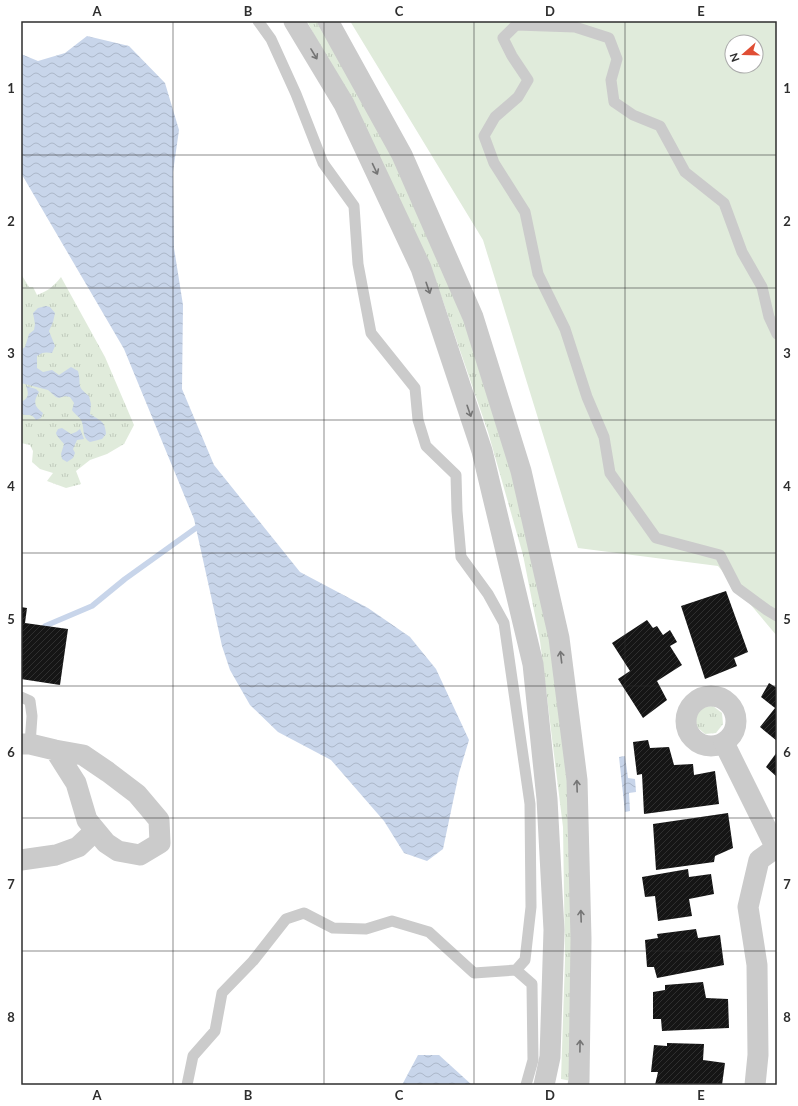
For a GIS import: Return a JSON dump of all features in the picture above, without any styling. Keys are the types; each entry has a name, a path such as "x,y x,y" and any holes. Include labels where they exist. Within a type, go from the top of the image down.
{"street":[{"path":"294,21 344,104 421,268 482,451 533,664 547,799 554,930 550,1057 544,1085"},
{"path":"328,21 402,155 473,317 522,471 559,638 577,780 581,939 578,1085"},
{"path":"724,743 777,848 759,860 748,906 757,965 758,1055 754,1085"},
{"path":"26,744 83,755 137,794 159,820 160,843 140,855 118,851 106,843 87,820 76,782 54,750"},
{"path":"21,860 56,855 78,847 95,831"}],"lane":[{"path":"187,1085 193,1056 215,1031 222,993 252,961 286,919 304,912 333,928 366,929 392,920 429,932 474,973 516,970 525,960 531,907 530,804 504,623 488,594 461,557 456,475 426,446 418,420 416,388 371,333 358,264 354,206 323,163 296,94 271,39 258,21"},
{"path":"777,334 769,317 762,287 742,252 724,203 685,172 660,126 633,115 614,102 611,80 617,59 609,38 575,26 516,25 503,38 512,56 528,80 518,97 495,117 484,136 494,163 525,212 538,274 565,329 587,397 604,437 610,473 656,538 720,555 736,588 777,616"},
{"path":"21,697 30,700 32,716 26,744"},
{"path":"516,970 532,984 533,1060 526,1085"}],"green space":[{"path":"307,21 321,21 388,143 456,292 490,391 546,603 571,785 571,1081 561,1079 565,960 563,827 540,641 523,555 488,432 443,301 413,228"},
{"path":"350,21 777,21 777,636 718,566 578,548 483,240"},
{"path":"21,274 29,287 33,287 37,295 50,288 61,277 105,357 134,425 124,444 107,454 90,460 76,471 81,484 66,488 47,481 53,473 40,469 32,462 33,451 30,445 21,443"},
{"path":"713,706 722,713 723,724 716,733 705,734 697,727 695,716 702,707"}],"water":[{"path":"87,36 129,46 165,83 179,130 173,172 174,248 183,305 182,389 214,465 300,572 368,608 410,637 436,669 469,740 459,773 443,849 427,861 404,853 384,821 331,760 278,732 250,705 230,670 222,646 194,519 124,349 21,173 21,54 38,61 65,53"},
{"path":"46,306 50,307 55,313 49,331 55,346 52,353 48,352 37,356 37,368 43,372 52,370 59,375 71,367 78,371 80,387 89,396 91,404 90,414 103,423 106,434 102,439 90,442 87,440 84,435 81,420 72,410 74,403 70,397 65,396 59,398 48,390 21,383 21,350 25,347 29,334 34,330 35,324 33,313 38,308"},
{"path":"26,386 36,389 39,392 35,404 43,413 41,418 36,420 30,415 21,413 21,402 28,396"},
{"path":"62,428 71,434 80,429 84,439 77,440 73,449 75,453 73,458 67,462 62,459 61,454 64,444 56,433 58,429"},
{"path":"625,756 628,778 635,779 636,792 629,793 630,811 625,812 619,757"},
{"path":"418,1055 439,1055 472,1085 402,1085"}],"building":[{"path":"726,591 748,652 734,658 737,666 705,679 681,606"},
{"path":"21,607 27,608 25,623 68,629 60,685 21,679"},
{"path":"647,620 653,628 657,626 663,635 670,630 677,642 670,646 682,665 657,681 667,700 643,718 618,679 630,671 612,643"},
{"path":"769,683 777,688 777,741 760,727 775,708 761,697"},
{"path":"648,740 650,748 669,747 674,765 693,764 694,775 715,771 719,804 644,814 642,774 637,775 633,742"},
{"path":"777,752 777,777 766,767"},
{"path":"728,813 733,848 715,856 714,862 656,870 653,824"},
{"path":"688,869 689,877 711,874 714,894 689,899 692,916 658,921 655,896 645,897 642,877"},
{"path":"696,929 698,938 720,935 724,965 657,978 654,967 647,967 645,940 658,938 657,934"},
{"path":"703,982 706,998 728,999 729,1028 662,1031 661,1019 653,1019 653,992 665,990 665,985"},
{"path":"667,1043 704,1044 703,1060 725,1063 722,1085 655,1085 658,1072 651,1072 654,1045 667,1046"}],"waterway":[{"path":"45,626 92,606 125,579 196,528"}]}
